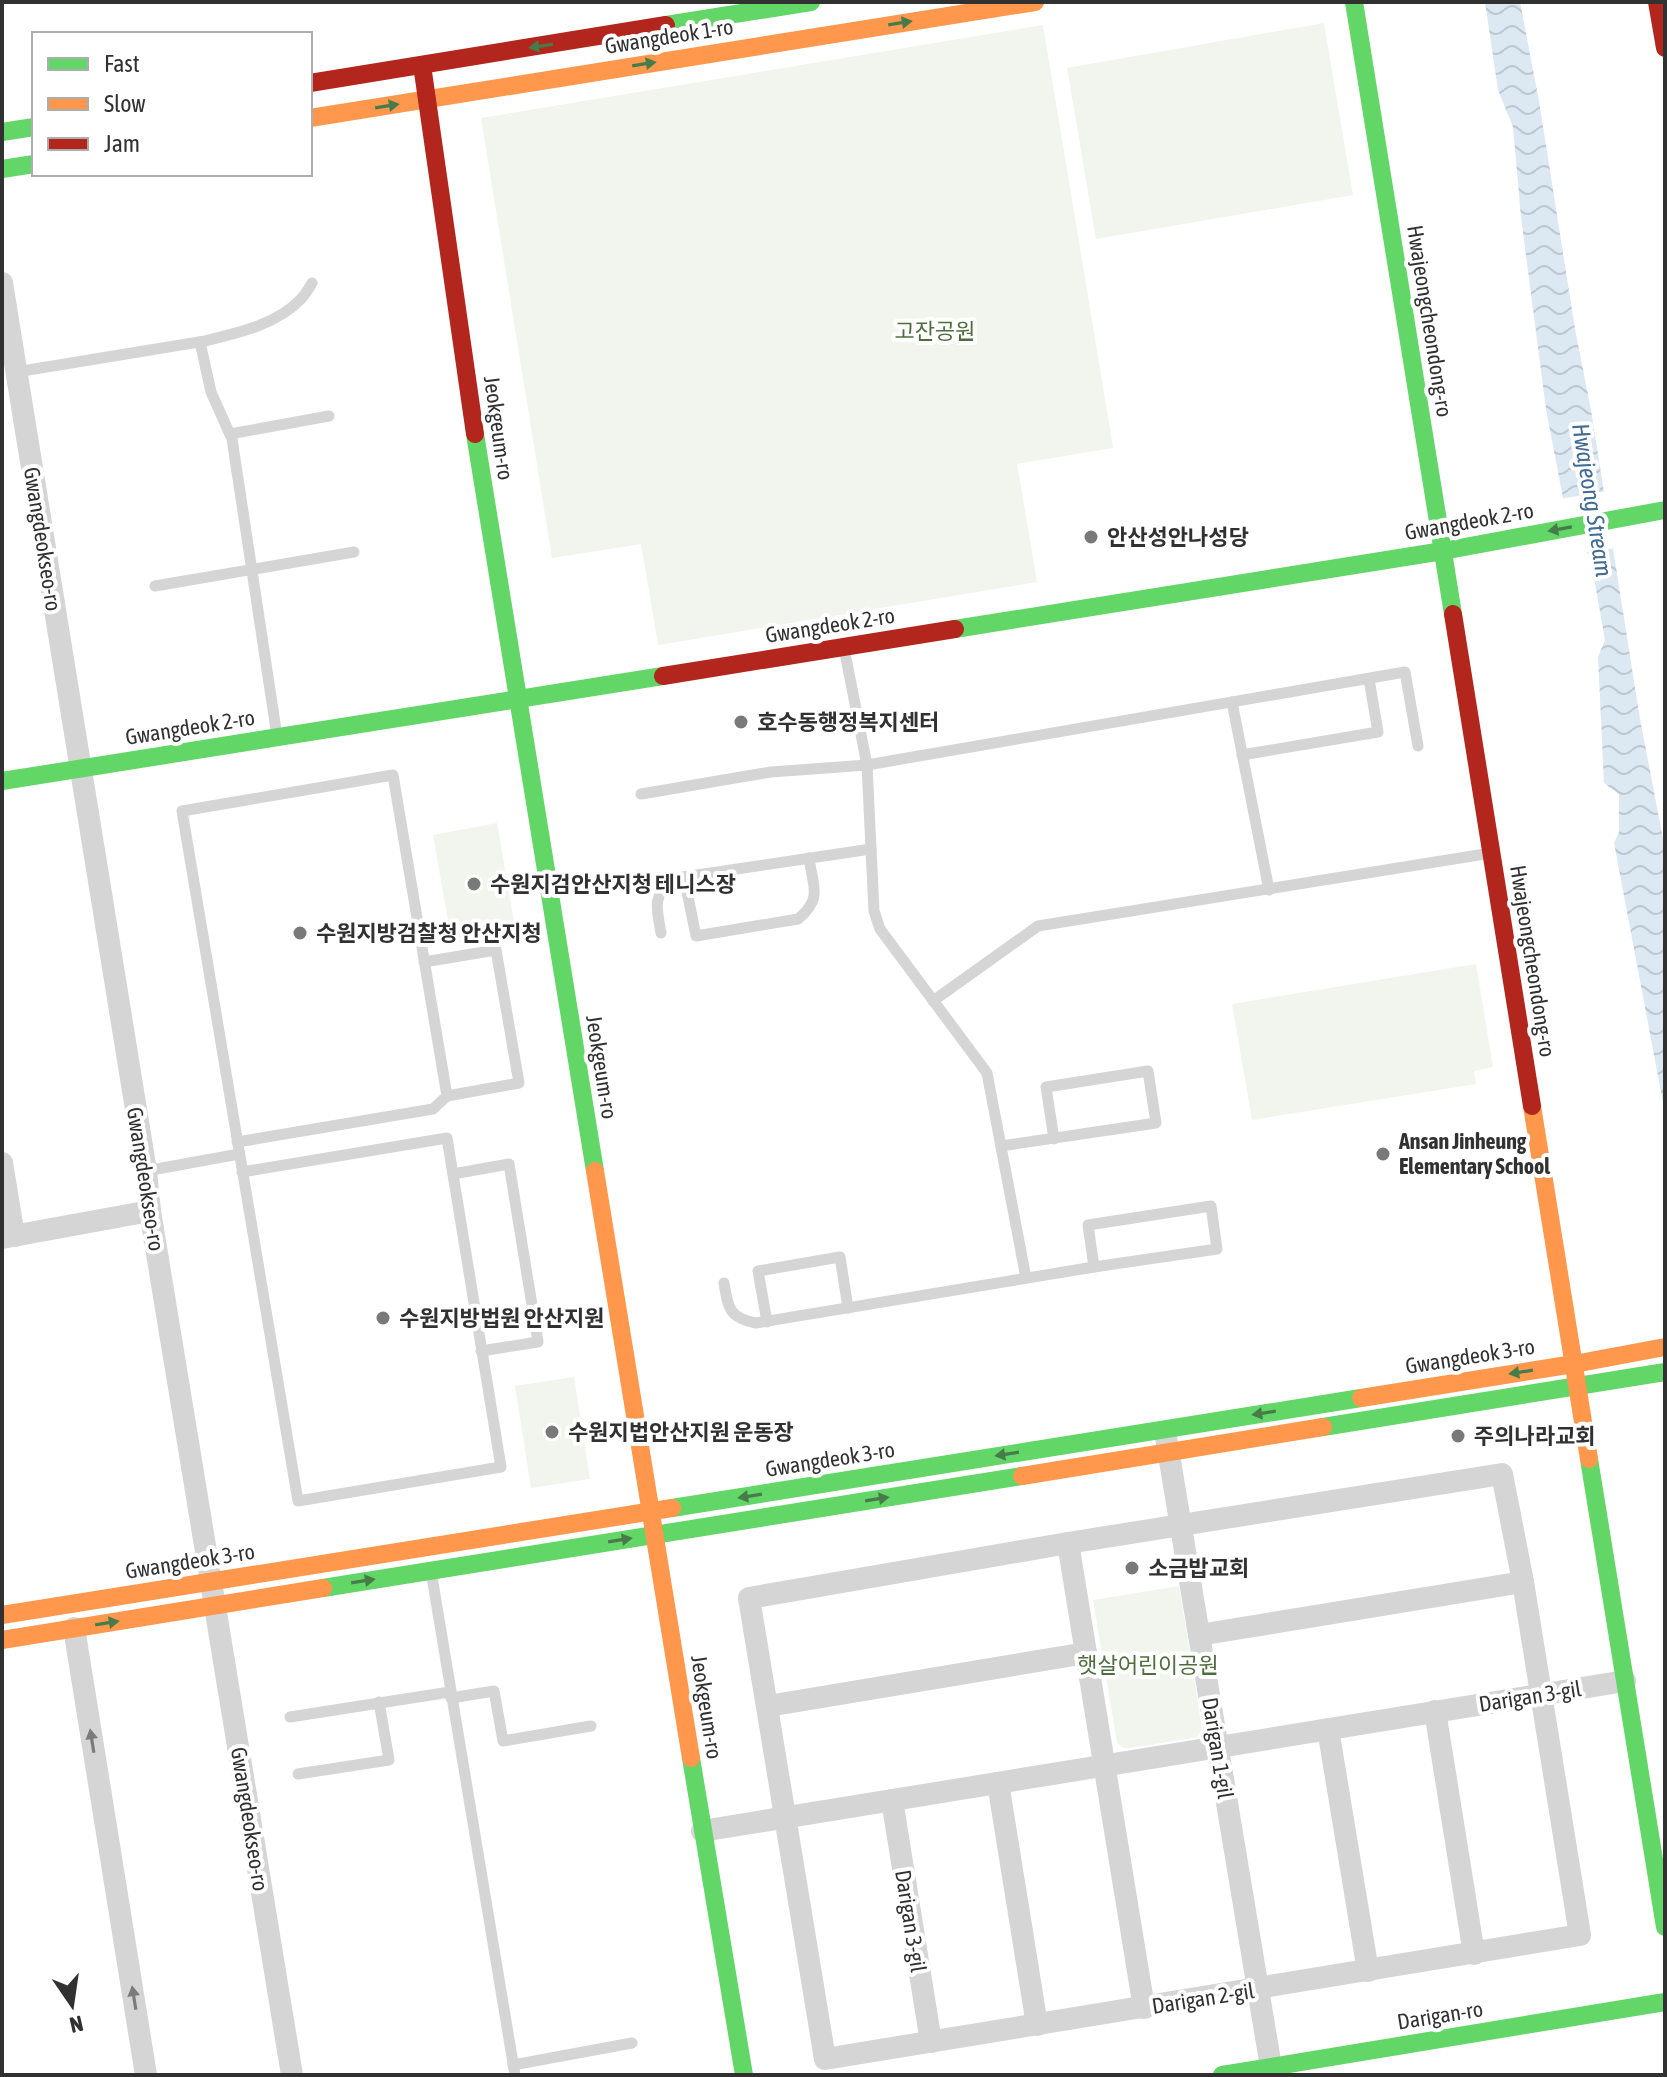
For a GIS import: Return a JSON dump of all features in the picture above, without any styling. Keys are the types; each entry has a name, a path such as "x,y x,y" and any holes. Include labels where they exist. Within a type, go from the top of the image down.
{"street":[{"name":"Gwangdeok 1-ro","path":"312,83 811,2"},
{"name":"Gwangdeok 1-ro","path":"312,118 1035,2"},
{"name":"Hwajeongcheondong-ro","path":"1354,2 1665,1927"},
{"path":"1657,2 1665,48"},
{"name":"Jeokgeum-ro","path":"422,65 517,699 744,2075"},
{"path":"2,132 32,127"},
{"path":"2,169 32,164"},
{"name":"Gwangdeokseo-ro","path":"2,283 9,373 80,768 292,2075"},
{"name":"Gwangdeok 2-ro","path":"2,781 1443,551 1660,511"},
{"path":"2,1163 8,1237 150,1211"},
{"name":"Gwangdeok 3-ro","path":"2,1615 1659,1348"},
{"path":"2,1640 1661,1372"},
{"name":"Darigan 1-gil","path":"1164,1429 1271,2067"},
{"name":"Darigan 2-gil","path":"1502,1474 1523,1582 1580,1935 825,2059 749,1598 1068,1543 1502,1474"},
{"path":"1068,1543 1144,2008"},
{"path":"1199,1635 1523,1582"},
{"path":"74,1628 146,2075"},
{"path":"768,1706 1086,1653"},
{"name":"Darigan 3-gil","path":"702,1831 1625,1681"},
{"path":"1435,1711 1474,1954"},
{"path":"1328,1729 1368,1971"},
{"path":"998,1783 1037,2025"},
{"name":"Darigan 3-gil","path":"892,1800 931,2042"},
{"name":"Darigan-ro","path":"1222,2075 1665,2002"}],"lane":[{"path":"9,373 235,334 276,318 301,299 312,283"},
{"path":"200,342 211,392 230,434 278,737"},
{"path":"230,434 329,416"},
{"path":"155,586 354,552"},
{"path":"843,647 867,765 874,911 880,929 987,1073 1026,1278"},
{"path":"641,794 771,772 867,765 1405,672 1418,746"},
{"path":"1242,755 1378,732 1369,679"},
{"path":"1232,702 1269,890"},
{"path":"242,1172 447,1138 501,1467 298,1501 242,1172 182,811 393,775 447,1096"},
{"path":"661,933 655,902 670,879 871,849"},
{"path":"933,1001 1038,926 1492,853"},
{"path":"684,877 696,936 798,919 815,898 809,858"},
{"path":"146,1171 238,1148 433,1109 447,1096 519,1083 496,950 424,962"},
{"path":"1001,1146 1054,1139 1156,1123 1148,1071 1046,1087 1054,1139"},
{"path":"453,1174 509,1164 538,1342 481,1351"},
{"path":"724,1283 727,1303 733,1314 742,1321 767,1322 1217,1249 1211,1206 1088,1225 1094,1267"},
{"path":"767,1322 758,1271 812,1261 840,1257 848,1308"},
{"path":"431,1570 514,2070 632,2043"},
{"path":"290,1717 379,1702 494,1691 503,1741 591,1726"},
{"path":"298,1774 389,1760 379,1702"}],"green space":[{"path":"1324,23 1353,195 1096,239 1067,68"},
{"name":"고잔공원","path":"1043,25 1113,448 1017,464 1037,582 658,645 641,544 552,558 481,118"},
{"name":"수원지검안산지청 테니스장","path":"497,823 516,933 452,944 433,835"},
{"path":"1476,964 1493,1067 1474,1071 1476,1084 1252,1120 1232,1004"},
{"name":"수원지법안산지원 운동장","path":"574,1377 590,1479 531,1488 515,1386"},
{"name":"햇살어린이공원","path":"1179,1586 1202,1729 1197,1737 1125,1749 1117,1743 1093,1600"}],"water":[{"name":"Hwajeong Stream","path":"1485,2 1520,2 1591,410 1640,719 1665,849 1665,1113 1614,843 1619,832 1619,794 1604,783 1598,657 1605,640 1591,561 1563,498 1546,409 1521,217 1513,127 1498,90"}],"pier":[{"path":"1608,491 1617,548 1583,553 1559,499"}],"traffic: fast":[{"path":"666,25 811,2"},
{"path":"1354,2 1453,614"},
{"path":"2,132 32,127"},
{"path":"2,169 32,164"},
{"path":"475,434 595,1171"},
{"path":"955,629 1443,551 1665,510"},
{"path":"2,781 663,676"},
{"path":"1323,1427 1665,1372"},
{"path":"672,1508 1361,1398"},
{"path":"1589,1459 1665,1927"},
{"path":"323,1588 1022,1476"},
{"path":"691,1758 744,2075"},
{"path":"1222,2075 1665,2002"}],"traffic: slow":[{"path":"312,118 1035,2"},
{"path":"1532,1106 1589,1459"},
{"path":"595,1171 691,1758"},
{"path":"1361,1398 1665,1347"},
{"path":"1022,1476 1323,1427"},
{"path":"2,1615 672,1508"},
{"path":"2,1640 323,1588"}],"traffic: jam":[{"path":"1657,2 1665,48"},
{"path":"312,83 666,25"},
{"path":"422,65 475,434"},
{"path":"1453,614 1532,1106"},
{"path":"663,676 955,629"}],"place":[{"name":"안산성안나성당","path":"1091,537"},
{"name":"호수동행정복지센터","path":"741,722"},
{"name":"수원지검안산지청 테니스장","path":"474,884"},
{"name":"수원지방검찰청 안산지청","path":"300,933"},
{"name":"Ansan Jinheung Elementary School","path":"1383,1154"},
{"name":"수원지방법원 안산지원","path":"383,1318"},
{"name":"수원지법안산지원 운동장","path":"552,1432"},
{"name":"주의나라교회","path":"1458,1436"},
{"name":"소금밥교회","path":"1132,1568"}]}
